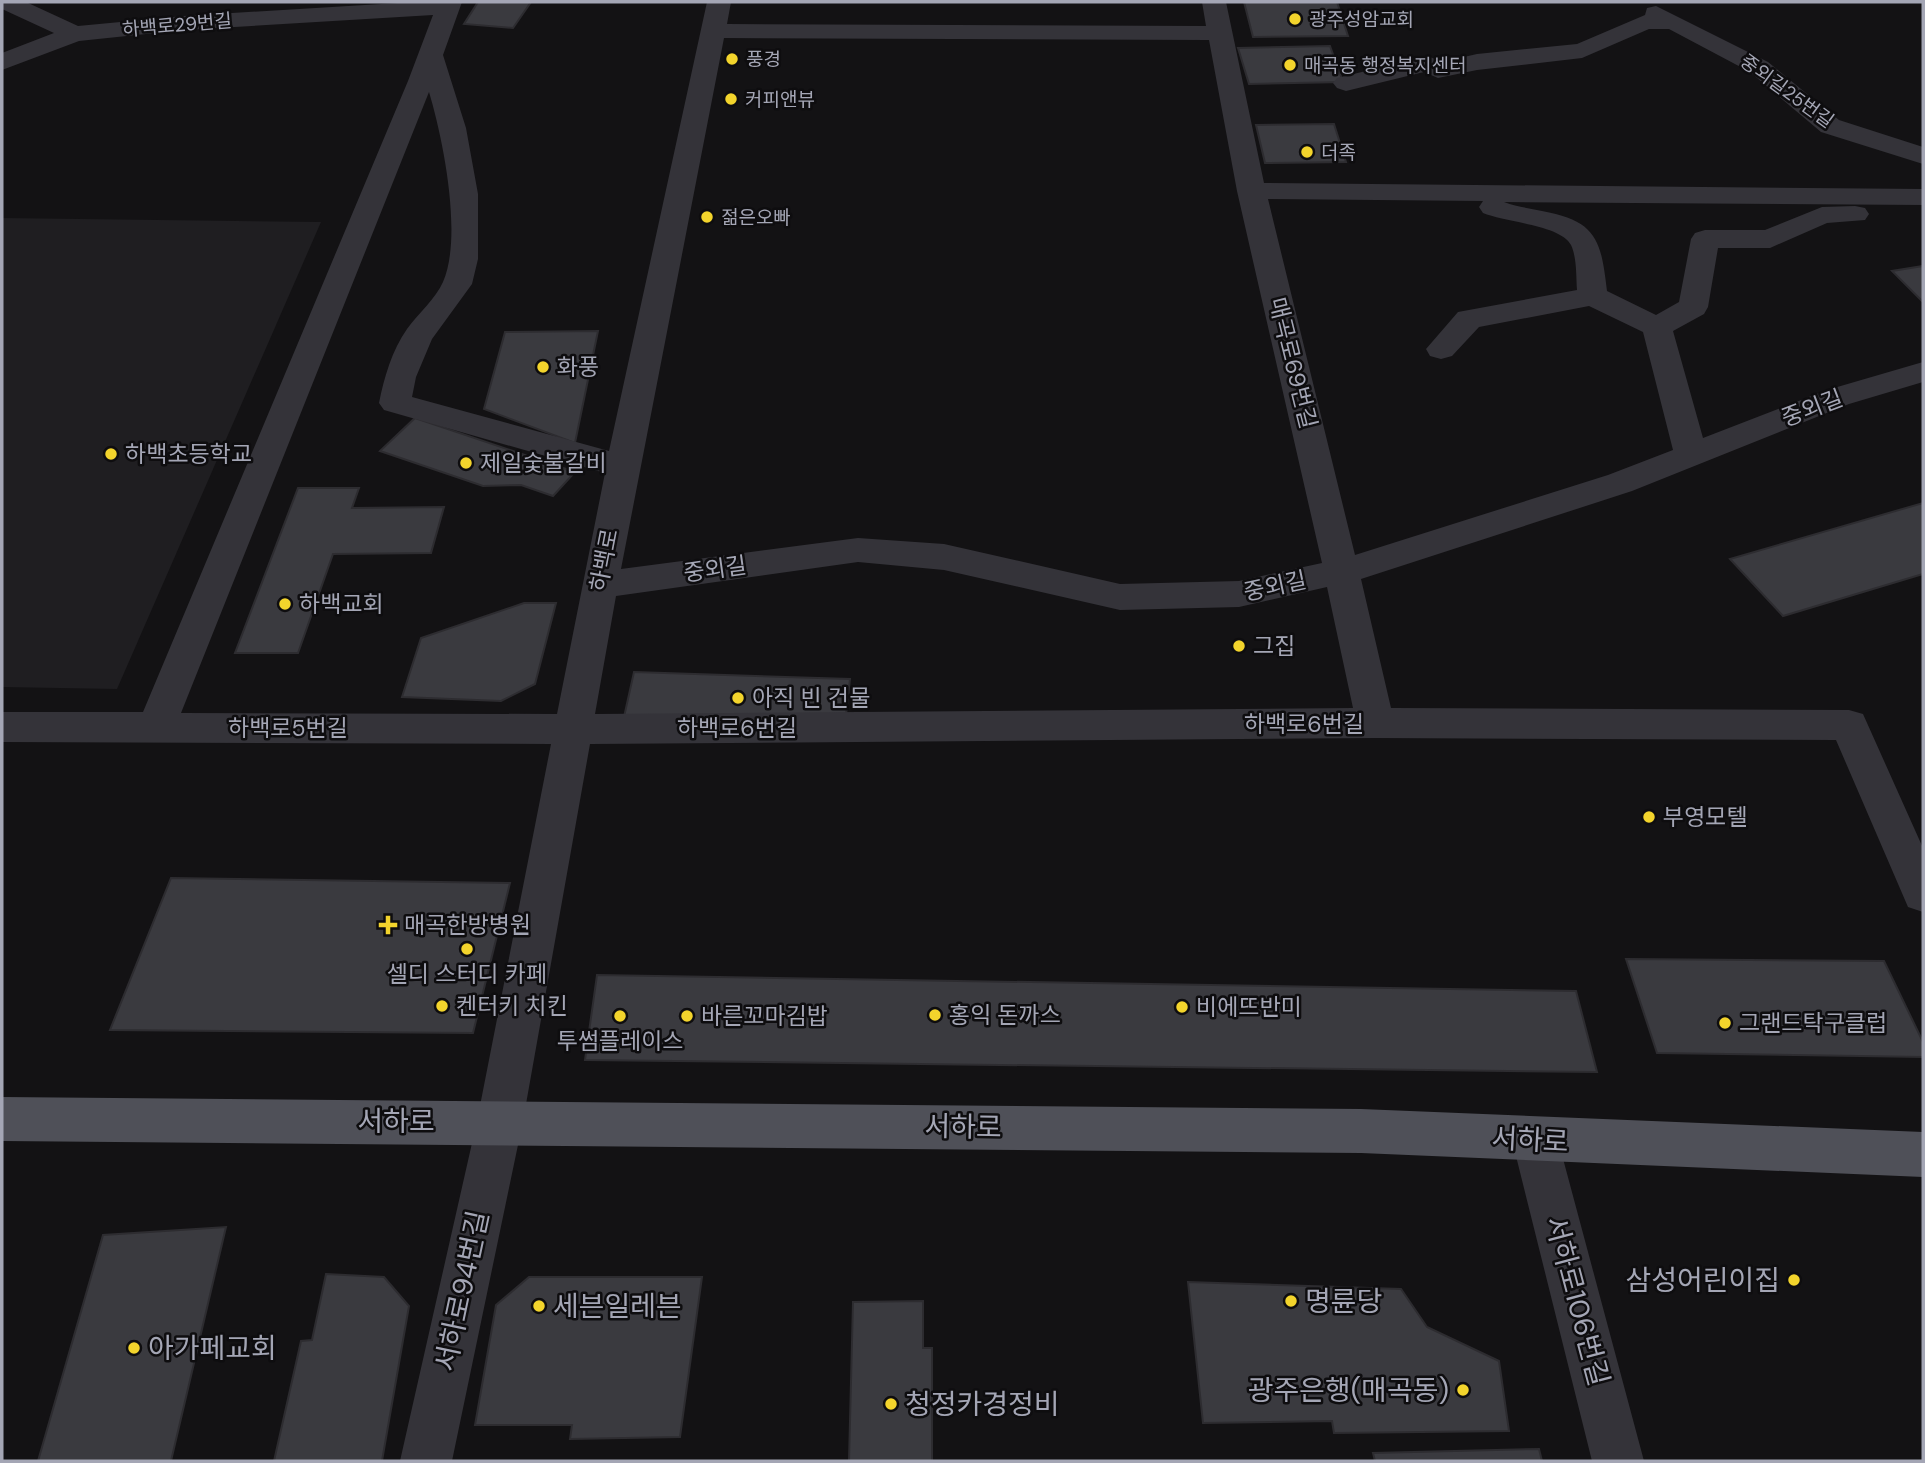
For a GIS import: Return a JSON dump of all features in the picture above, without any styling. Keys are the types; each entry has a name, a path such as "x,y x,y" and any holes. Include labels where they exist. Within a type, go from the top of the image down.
{"main road":[{"name":"서하로","path":"2,1118 1361,1131 1923,1155"}],"street":[{"path":"7,2 75,34"},
{"name":"매곡로69번길","path":"1214,2 1251,191 1344,571 1375,723"},
{"path":"156,727 449,5"},
{"name":"하백로29번길","path":"75,34 184,23 449,5"},
{"path":"716,16 1220,33"},
{"name":"하백로","path":"500,1121 622,464 716,16"},
{"name":"중외길25번길","path":"1346,82 1428,64 1438,69 1476,62 1582,51 1645,22 1665,17 1759,67 1830,126 1923,156"},
{"path":"2,62 75,34"},
{"path":"430,53 453,128 464,194 463,259 457,284 417,337 400,377 395,403 590,459 622,464"},
{"path":"1251,191 1923,197"},
{"path":"1493,207 1506,214 1569,226 1585,243 1593,296"},
{"path":"1657,327 1693,307 1705,239 1770,239 1822,215 1923,214"},
{"path":"1441,349 1469,319 1593,296 1657,327 1691,456"},
{"name":"중외길","path":"599,585 858,550 944,557 1120,597 1239,594 1344,571 1620,483 1838,397 1923,372"},
{"name":"하백로6번길","path":"574,729 1375,723 1849,725 1923,894"},
{"name":"하백로5번길","path":"2,727 574,729"},
{"name":"서하로94번길","path":"426,1461 500,1121"},
{"name":"서하로106번길","path":"1535,1140 1618,1461"}],"shaded area":[{"name":"하백초등학교","path":"2,218 321,222 117,689 2,687"}],"building":[{"path":"478,2 531,2 513,28 464,24"},
{"name":"광주성암교회","path":"1244,2 1337,2 1348,36 1253,37"},
{"name":"매곡동 행정복지센터","path":"1330,46 1343,82 1249,84 1238,48"},
{"path":"1334,124 1346,162 1265,163 1256,125"},
{"path":"1923,266 1923,302 1892,271"},
{"path":"598,331 575,443 484,409 505,332"},
{"path":"415,418 575,472 553,496 521,485 483,486 380,451"},
{"name":"하백교회","path":"298,488 359,488 352,508 444,507 431,553 333,554 298,653 235,653"},
{"path":"1923,503 1923,574 1783,616 1730,559"},
{"path":"524,603 556,603 535,684 501,701 402,697 421,638"},
{"name":"아직 빈 건물","path":"634,672 850,679 845,724 624,717"},
{"path":"171,878 510,883 473,1033 110,1030"},
{"path":"1626,959 1884,961 1923,1042 1923,1057 1657,1053"},
{"path":"597,975 1576,991 1597,1072 585,1060"},
{"name":"아가페교회","path":"226,1227 171,1461 38,1461 103,1235"},
{"path":"326,1274 384,1277 409,1306 382,1461 274,1461 301,1341 312,1340"},
{"path":"529,1277 702,1277 680,1437 570,1439 572,1425 475,1425 496,1305"},
{"path":"1188,1282 1401,1289 1427,1327 1499,1361 1509,1431 1334,1433 1332,1421 1203,1423"},
{"name":"청정카경정비","path":"923,1301 923,1348 932,1348 932,1461 849,1461 853,1302"},
{"path":"1539,1449 1542,1461 1375,1461 1373,1453"}],"place":[{"name":"광주성암교회","path":"1295,19"},
{"name":"풍경","path":"732,59"},
{"name":"매곡동 행정복지센터","path":"1290,65"},
{"name":"커피앤뷰","path":"731,99"},
{"name":"더족","path":"1307,152"},
{"name":"젊은오빠","path":"707,217"},
{"name":"화풍","path":"543,367"},
{"name":"하백초등학교","path":"111,454"},
{"name":"제일숯불갈비","path":"466,463"},
{"name":"하백교회","path":"285,604"},
{"name":"그집","path":"1239,646"},
{"name":"아직 빈 건물","path":"738,698"},
{"name":"부영모텔","path":"1649,817"},
{"name":"매곡한방병원","path":"388,925"},
{"name":"셀디 스터디 카페","path":"467,949"},
{"name":"켄터키 치킨","path":"442,1006"},
{"name":"비에뜨반미","path":"1182,1007"},
{"name":"홍익 돈까스","path":"935,1015"},
{"name":"투썸플레이스","path":"620,1016"},
{"name":"바른꼬마김밥","path":"687,1016"},
{"name":"그랜드탁구클럽","path":"1725,1023"},
{"name":"삼성어린이집","path":"1794,1280"},
{"name":"명륜당","path":"1291,1301"},
{"name":"세븐일레븐","path":"539,1306"},
{"name":"아가페교회","path":"134,1348"},
{"name":"광주은행(매곡동)","path":"1463,1390"},
{"name":"청정카경정비","path":"891,1404"}]}
